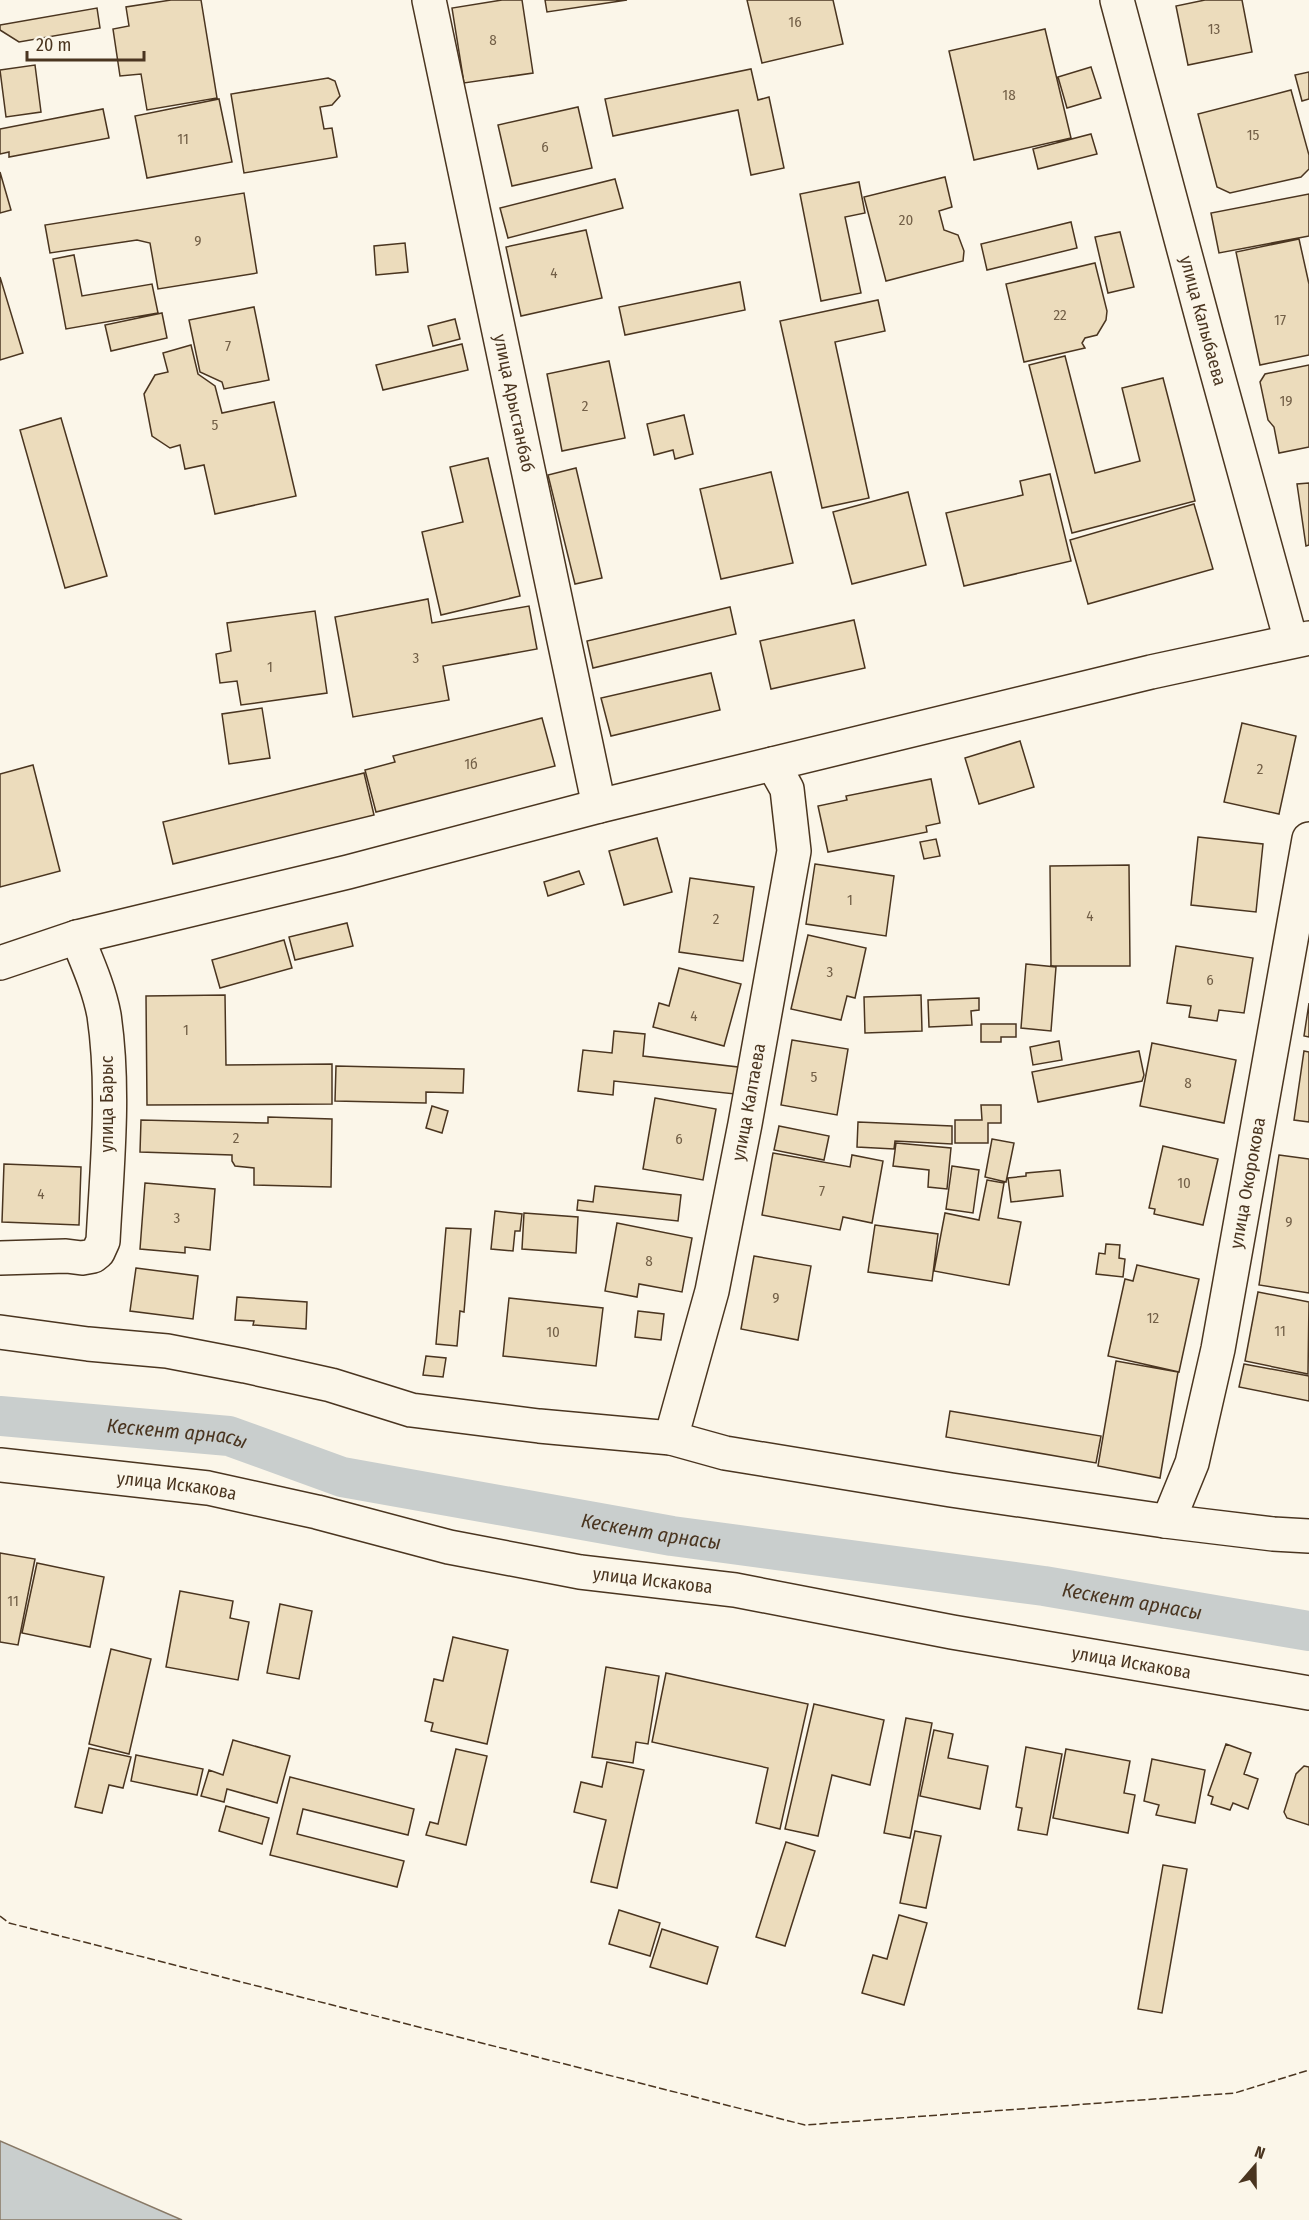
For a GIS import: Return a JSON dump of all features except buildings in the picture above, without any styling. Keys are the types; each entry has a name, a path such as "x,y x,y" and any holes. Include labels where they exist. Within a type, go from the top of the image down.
{"street":[{"name":"улица Арыстанбаб","path":"429,0 599,806"},
{"name":"улица Калыбаева","path":"1117,0 1207,336 1300,640"},
{"path":"0,963 77,937 348,872 599,806 1151,672 1300,640"},
{"name":"улица Калтаева","path":"671,1438 712,1291 745,1124 794,851 787,789 773,764"},
{"name":"улица Окорокова","path":"1165,1521 1172,1512 1192,1463 1218,1349 1309,839"},
{"name":"улица Барыс","path":"0,1258 66,1256 82,1258 93,1256 98,1252 103,1240 110,1081 104,1014 96,984 77,937"},
{"path":"0,1332 88,1344 167,1351 331,1385 411,1410 539,1426 671,1438 725,1453 951,1490 1165,1521 1309,1536"},
{"name":"улица Искакова","path":"0,1465 208,1488 318,1512 448,1547 580,1572 735,1590 951,1632 1309,1693"}],"shaded area":[{"path":"0,2141 182,2220 0,2220"}],"waterway":[{"name":"Кескент арнасы","path":"0,1416 229,1436 342,1477 672,1536 1044,1586 1309,1631"}],"fence":[{"path":"0,1916 9,1923 805,2125 1235,2093 1309,2070"}]}
